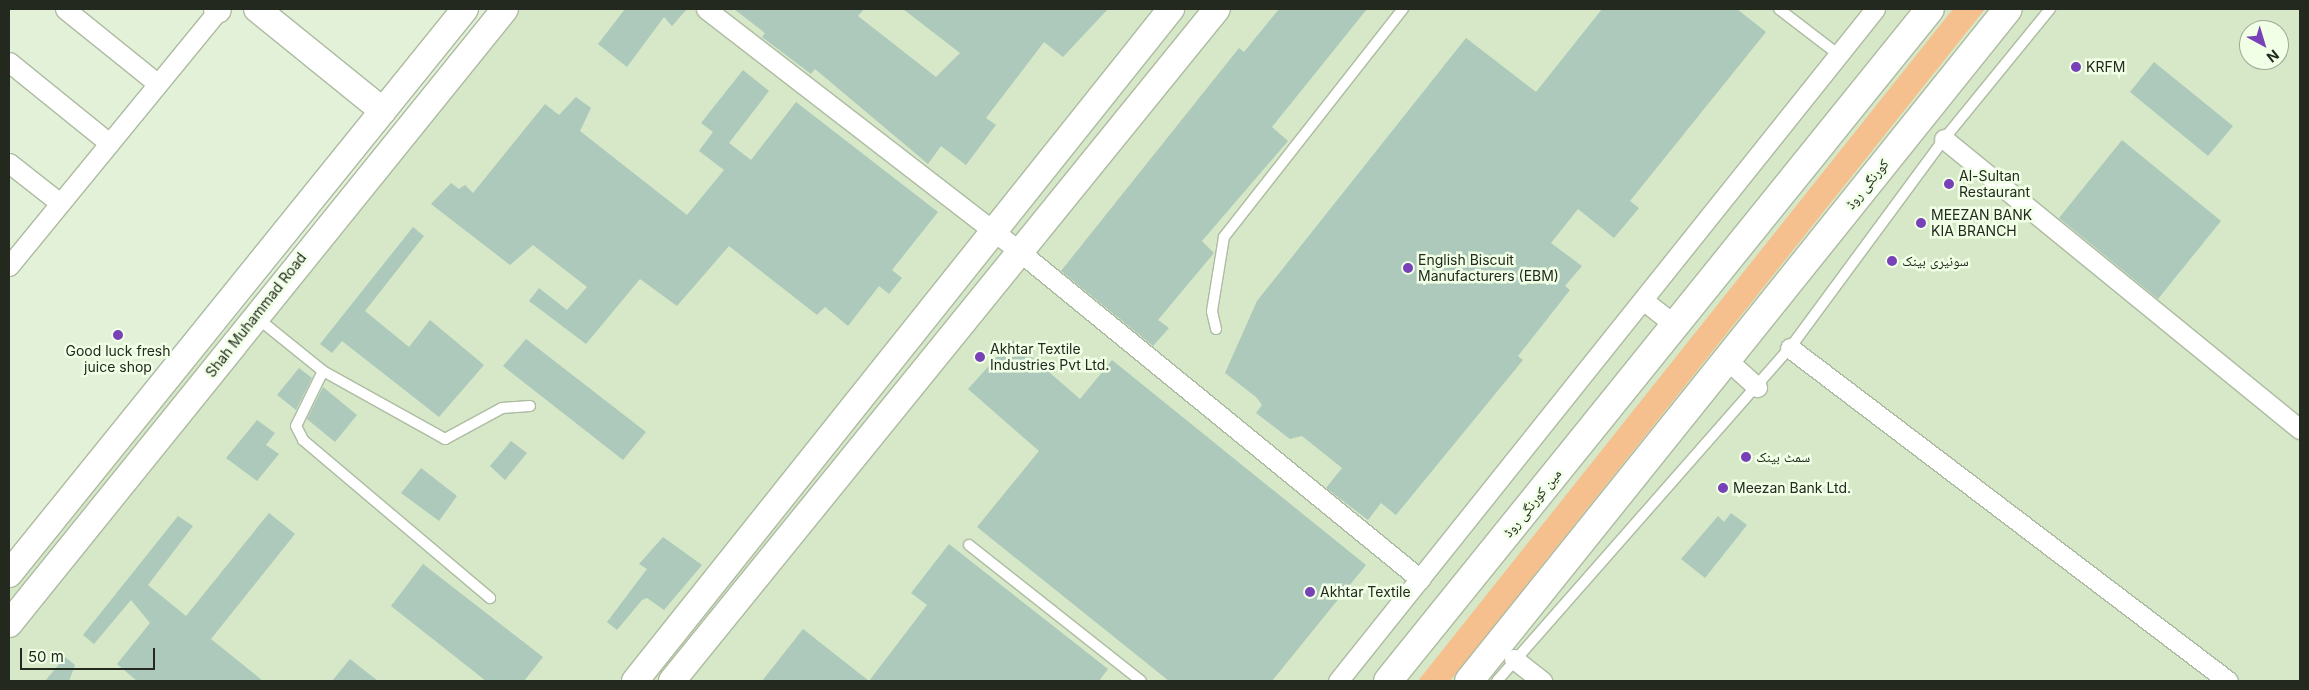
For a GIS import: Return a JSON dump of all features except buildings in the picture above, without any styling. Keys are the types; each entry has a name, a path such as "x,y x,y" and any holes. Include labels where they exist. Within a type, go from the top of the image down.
{"main road":[{"name":"مین کورنگی روڈ","path":"1388,681 1930,9"},
{"name":"کورنگی روڈ","path":"1726,359 2008,9"},
{"path":"1469,681 1726,359"}],"street":[{"path":"66,9 158,84"},
{"path":"11,260 60,204 218,9"},
{"path":"257,9 380,114 386,114 396,120 397,141"},
{"name":"Shah Muhammad Road","path":"10,569 465,9"},
{"name":"Shah Muhammad Road","path":"9,624 359,186 505,9"},
{"path":"706,9 992,233 1020,252 1420,579"},
{"path":"635,681 1171,9"},
{"path":"672,681 1217,9"},
{"path":"1338,681 1875,9"},
{"path":"9,62 109,143"},
{"path":"1944,139 2300,429"},
{"path":"9,163 60,204"},
{"path":"337,168 340,183 359,186"},
{"path":"1643,300 1676,326"},
{"path":"1790,348 2228,681"},
{"path":"1726,359 1757,387"},
{"path":"1514,659 1542,681"}],"lane":[{"path":"1216,329 1212,311 1224,237 1403,9"},
{"path":"1779,9 1839,55"},
{"path":"1497,681 1514,659 1790,348 1944,139 2050,9"},
{"path":"256,317 323,371 446,439 502,408 530,406"},
{"path":"323,371 296,426 297,433 490,598"},
{"path":"969,545 1141,681"}],"shaded area":[{"path":"495,9 2300,9 2300,681 9,681 9,587"},
{"path":"1953,9 1985,9 1450,681 1418,681"}],"place":[{"name":"KRFM","path":"2076,67"},
{"name":"Al-Sultan Restaurant","path":"1949,184"},
{"name":"MEEZAN BANK KIA BRANCH","path":"1921,223"},
{"name":"سونیری بینک","path":"1892,261"},
{"name":"English Biscuit Manufacturers (EBM)","path":"1408,268"},
{"name":"Good luck fresh juice shop","path":"118,335"},
{"name":"Akhtar Textile Industries Pvt Ltd.","path":"980,357"},
{"name":"سمٹ بینک","path":"1746,457"},
{"name":"Meezan Bank Ltd.","path":"1723,488"},
{"name":"Akhtar Textile","path":"1310,592"}]}
